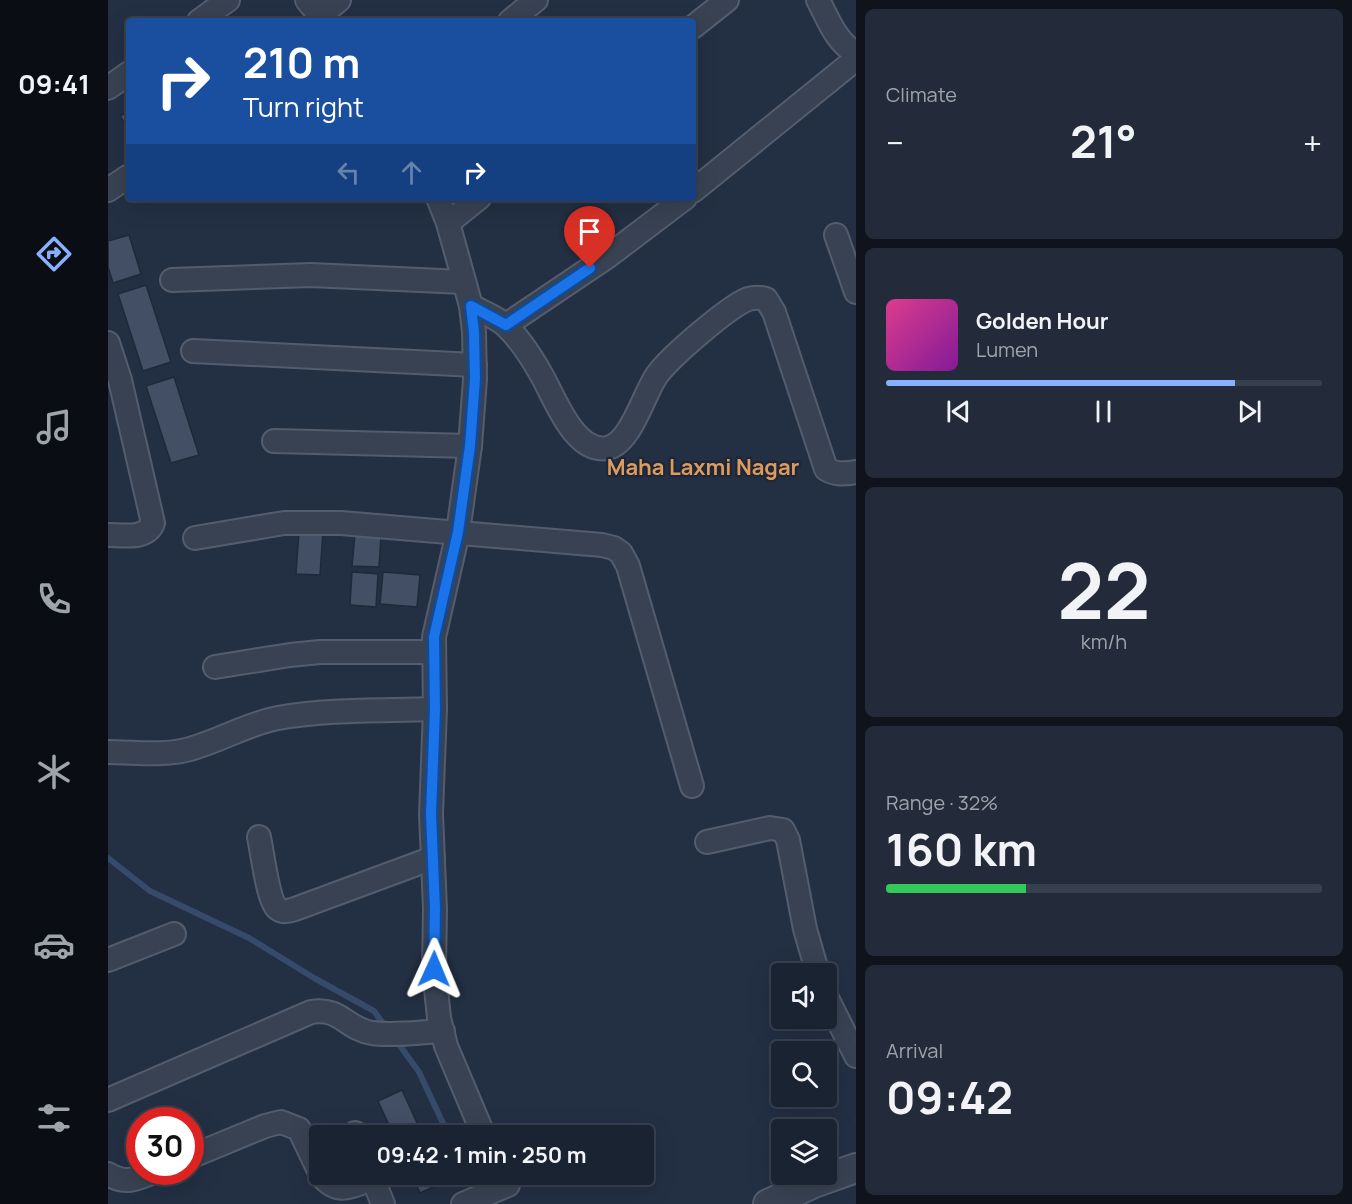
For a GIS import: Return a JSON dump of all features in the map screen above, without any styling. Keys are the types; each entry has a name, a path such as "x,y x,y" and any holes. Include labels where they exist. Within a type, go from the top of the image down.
{"street":[{"path":"203,18 228,0"},
{"path":"317,12 339,0"},
{"path":"514,18 536,0"},
{"path":"696,25 727,0"},
{"path":"818,0 834,31 855,53"},
{"path":"696,189 855,59"},
{"path":"108,88 126,75"},
{"path":"108,190 126,178"},
{"path":"439,201 448,223 471,306 474,332 475,394 458,532 434,637 435,709 431,814 435,909 434,969 443,1031 450,1056 479,1125"},
{"path":"448,223 475,201"},
{"path":"506,325 607,257 681,201"},
{"path":"836,235 855,292"},
{"path":"172,280 311,275 463,282"},
{"path":"471,306 506,325 540,372 567,423 588,444 597,448 607,448 615,445 624,436 658,374 674,357 741,303 757,297 766,299 774,312 826,469 831,473 840,474 855,472"},
{"path":"108,343 120,380 153,523 147,532 142,534 108,536"},
{"path":"193,351 475,365"},
{"path":"274,441 470,446"},
{"path":"195,538 284,523 309,522 458,532 614,548 621,553 628,566 637,593 692,786"},
{"path":"215,667 320,652 434,652"},
{"path":"108,752 184,751 263,722 315,713 435,709"},
{"path":"707,842 770,828 783,830 788,840 801,908 815,963"},
{"path":"259,837 272,900 278,910 283,911 295,909 433,858"},
{"path":"108,960 174,934"},
{"path":"108,1100 311,1012 328,1010 357,1028 370,1032 443,1031"},
{"path":"837,1019 855,1056"},
{"path":"204,1150 281,1122 299,1129 309,1150"},
{"path":"768,1204 814,1183 855,1168"},
{"path":"108,1174 120,1181 126,1180"},
{"path":"330,1185 339,1189 356,1185"},
{"path":"376,1185 383,1204"}],"building":[{"path":"126,113 126,126 120,116"},
{"path":"129,235 141,274 113,283 108,267 108,241"},
{"path":"146,285 171,362 143,371 118,294"},
{"path":"174,377 199,455 171,463 146,386"},
{"path":"299,531 323,532 320,575 296,574"},
{"path":"355,534 381,536 379,567 352,566"},
{"path":"352,572 378,574 376,607 350,605"},
{"path":"383,572 420,575 417,607 380,604"},
{"path":"402,1090 418,1125 389,1125 378,1101"},
{"path":"417,1185 437,1185 420,1193"}],"waterway":[{"path":"108,858 150,891 249,938 374,1011 387,1029"},
{"path":"395,1039 419,1072 444,1125"},
{"path":"473,1185 476,1193"}],"district":[{"name":"Maha Laxmi Nagar","path":"703,467"}],"route":[{"path":"434,969 435,909 431,814 435,709 434,637 458,532 470,446 475,394 474,332 471,306 506,325 590,268"}]}
